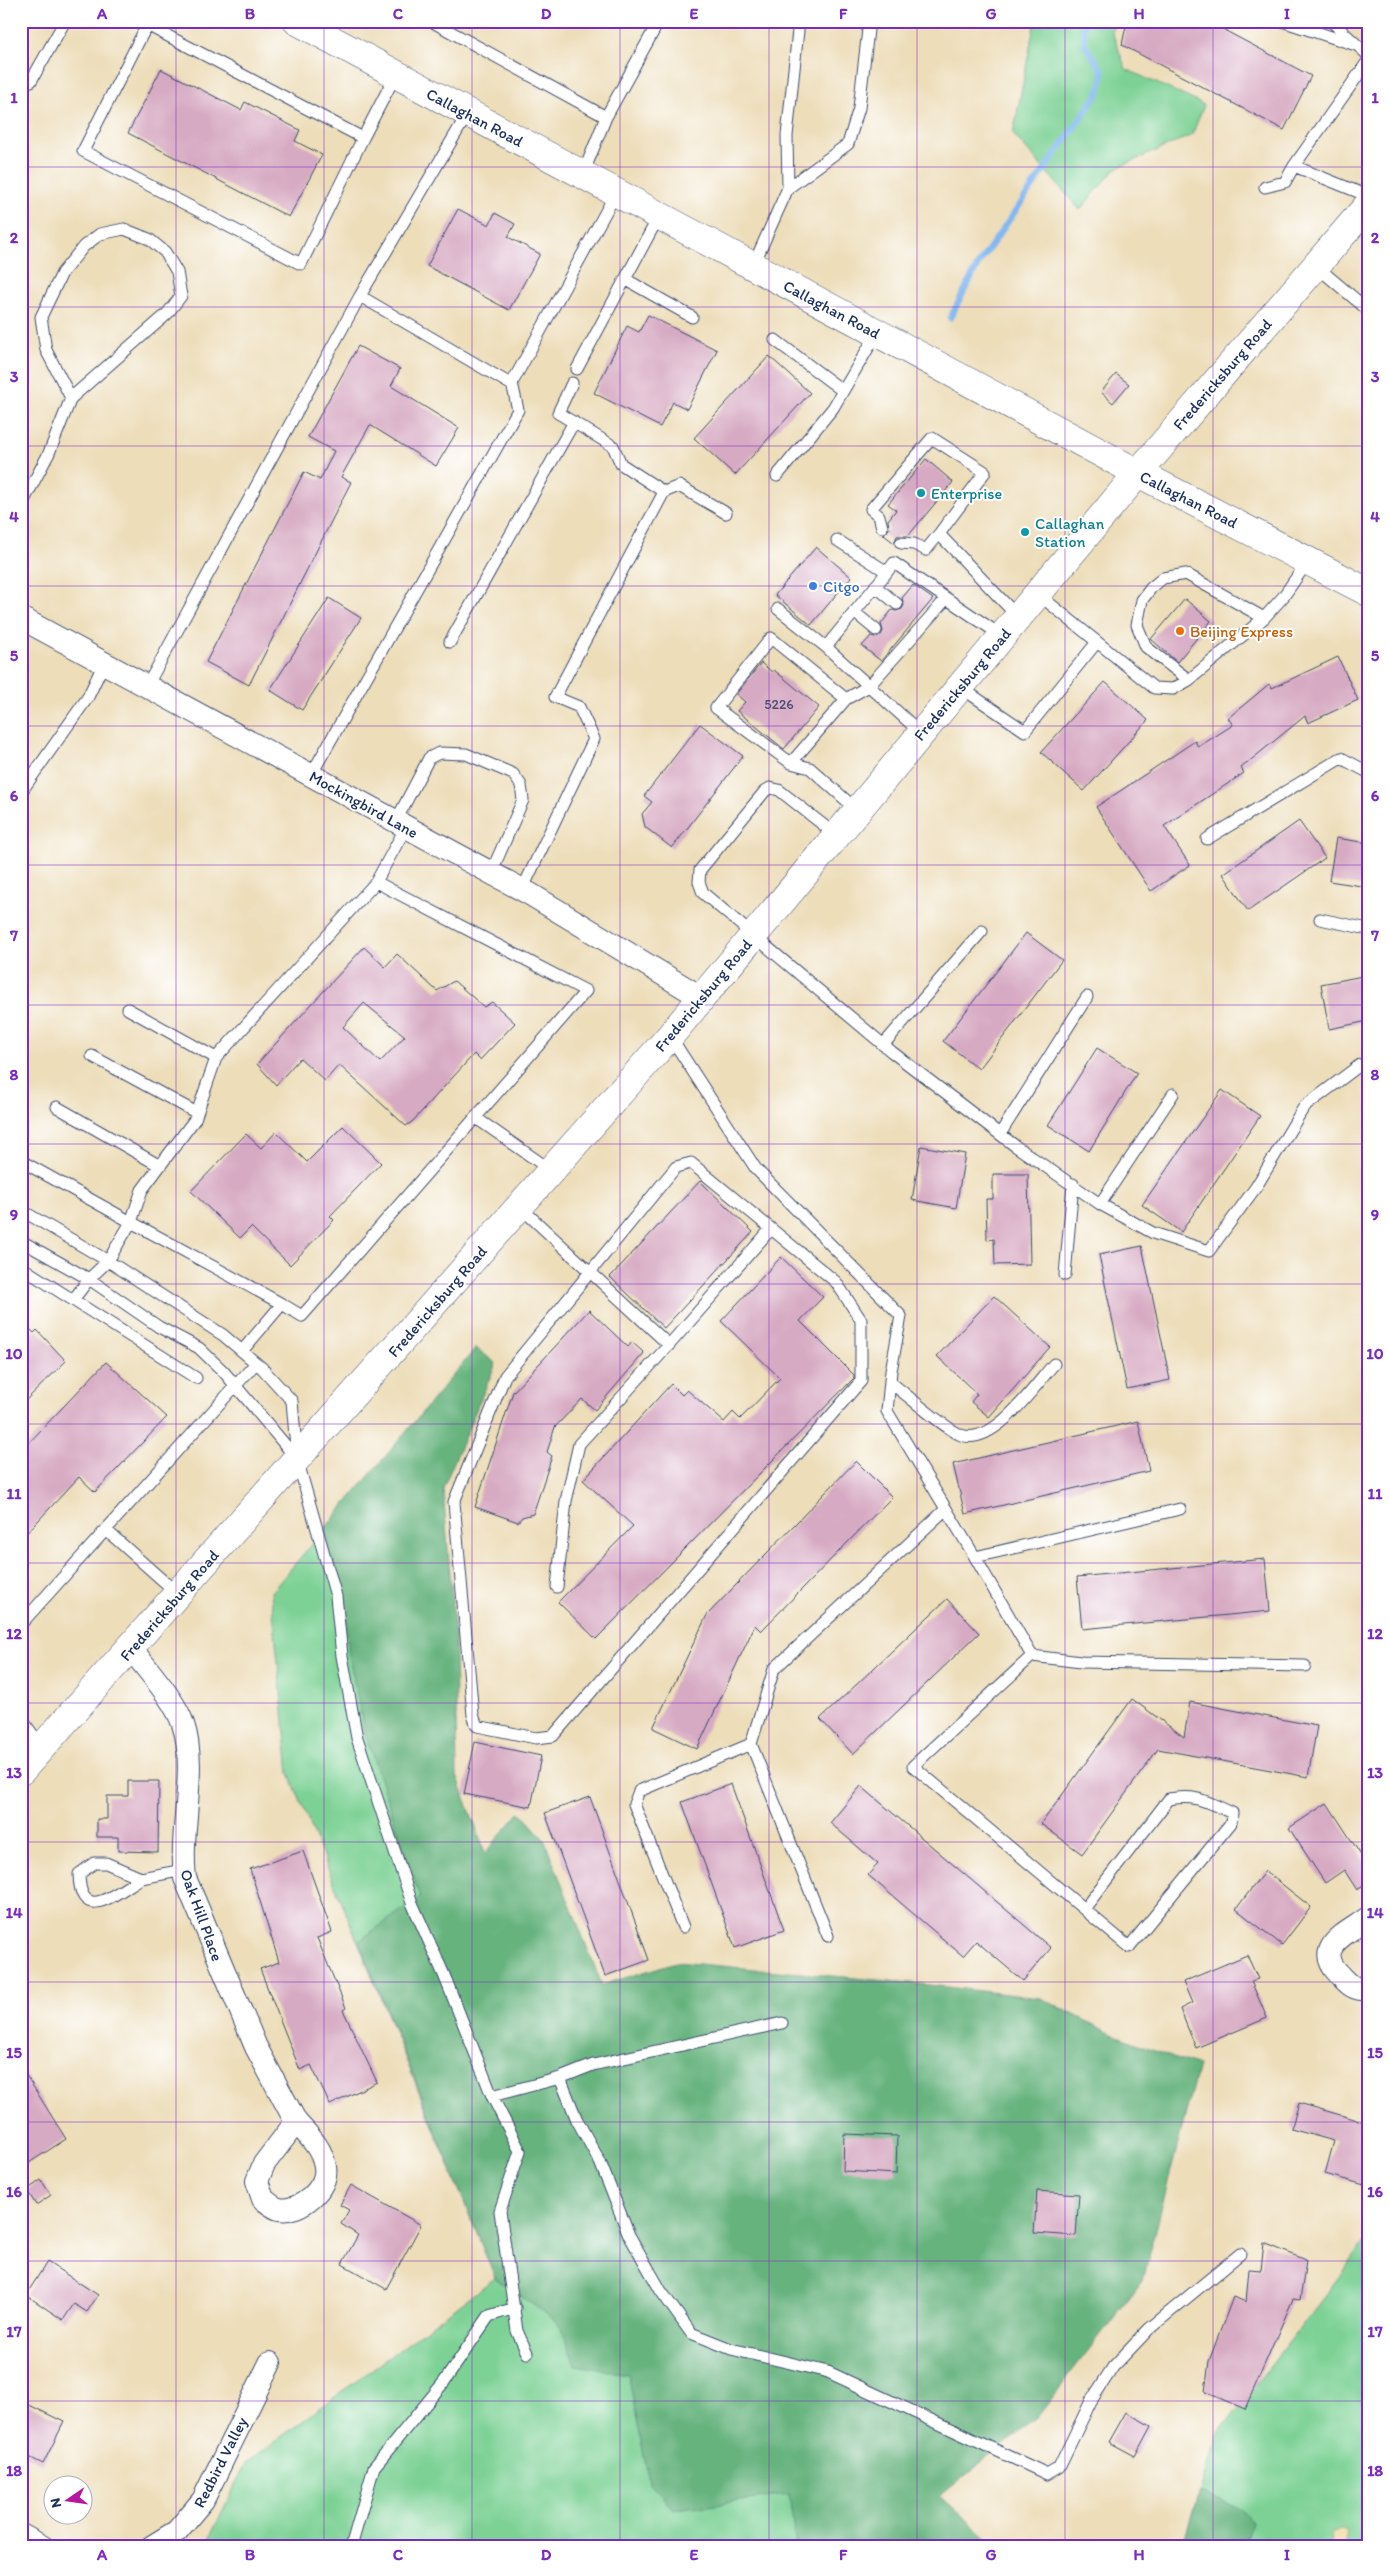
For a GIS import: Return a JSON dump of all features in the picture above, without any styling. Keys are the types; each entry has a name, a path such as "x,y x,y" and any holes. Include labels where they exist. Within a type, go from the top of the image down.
{"main road":[{"name":"Callaghan Road","path":"297,21 1138,473 1368,592"},
{"name":"Fredericksburg Road","path":"21,1772 670,1036 1138,473 1368,205"}],"street":[{"name":"Mockingbird Lane","path":"21,618 522,890 702,998"},
{"name":"Oak Hill Place","path":"131,1648 176,1711 183,1725 187,1748 188,1790 183,1830 184,1870 209,1938 256,2048 296,2122"},
{"path":"1368,1918 1334,1944 1328,1956 1330,1964 1349,1984 1361,1989 1368,1986"},
{"name":"Redbird Valley","path":"151,2547 177,2530 203,2500 270,2363"},
{"path":"21,2534 43,2547"}],"lane":[{"path":"21,76 31,81 64,21"},
{"path":"431,21 606,117"},
{"path":"582,174 606,117 659,21"},
{"path":"753,266 788,188 787,136 799,21"},
{"path":"788,188 848,144 859,108 870,21"},
{"path":"1282,21 1356,44"},
{"path":"1331,21 1368,55"},
{"path":"363,138 148,23 83,151 301,264 396,74"},
{"path":"1265,187 1285,182 1294,166 1368,62"},
{"path":"147,686 360,296 468,113"},
{"path":"1294,166 1368,196"},
{"path":"311,775 518,410 512,383 616,192"},
{"path":"577,369 659,216"},
{"path":"21,506 49,453 71,398 167,314 181,296 177,272 165,252 149,239 124,229 100,234 84,246 62,273 41,317 46,350 71,398"},
{"path":"1316,266 1368,310"},
{"path":"625,279 692,317"},
{"path":"360,296 512,385"},
{"path":"777,476 833,408 877,333"},
{"path":"775,340 843,391"},
{"path":"572,383 558,413 613,446 621,464 664,492"},
{"path":"450,642 574,422"},
{"path":"884,520 870,509 932,438 985,472 926,550 914,544 901,544"},
{"path":"522,890 594,739 579,707 555,697 664,492 680,486 726,513"},
{"path":"910,533 914,544"},
{"path":"939,534 1010,627"},
{"path":"836,540 887,572"},
{"path":"1038,594 1154,688 1173,689 1189,680 1264,618 1283,597 1308,561"},
{"path":"826,647 894,564 946,599 1010,627"},
{"path":"1189,680 1146,647 1137,625 1142,600 1163,578 1186,574 1264,618"},
{"path":"876,586 897,604"},
{"path":"791,763 846,699 869,686 919,622 946,599"},
{"path":"778,609 826,647 922,733"},
{"path":"854,612 876,630"},
{"path":"846,699 771,638 716,708 791,763 810,768 857,810"},
{"path":"960,687 1025,731 1097,642"},
{"path":"21,792 88,697 104,663"},
{"path":"73,1300 89,1279 108,1261 131,1222 142,1190 197,1113 216,1058 376,882 429,758 439,753 466,754 513,774 521,785 523,800 491,873"},
{"path":"1207,839 1341,758 1368,772"},
{"path":"836,835 779,790 770,788 708,858 700,870 699,882 702,893 883,1045 1000,1134 1100,1204 1153,1233 1209,1251 1256,1187 1304,1107 1360,1065 1368,1063"},
{"path":"23,1162 302,1316 586,991 376,882"},
{"path":"1320,919 1368,929"},
{"path":"883,1045 982,931"},
{"path":"1000,1134 1087,997"},
{"path":"128,1009 216,1058"},
{"path":"670,1036 756,1169 901,1316 890,1382 888,1411 1032,1656"},
{"path":"92,1056 197,1113"},
{"path":"1100,1204 1173,1094"},
{"path":"57,1107 160,1166"},
{"path":"476,1118 552,1171"},
{"path":"691,1163 770,1230 836,1282 860,1320 861,1382 553,1736 536,1738 477,1726 473,1715 454,1502 505,1376 589,1271 676,1168 691,1163"},
{"path":"1065,1275 1073,1184"},
{"path":"520,1207 669,1346"},
{"path":"21,1210 108,1261 188,1312 256,1363 292,1402 297,1459 336,1596 342,1656 358,1738 412,1903 444,1975 492,2096 520,2151 500,2211 518,2331 527,2353"},
{"path":"557,1588 566,1501 579,1444 669,1346 770,1230"},
{"path":"21,1241 89,1279 159,1327 199,1348 236,1386 297,1459"},
{"path":"21,1267 196,1378"},
{"path":"242,1351 282,1304"},
{"path":"21,1624 256,1363"},
{"path":"890,1382 960,1435 982,1435 1000,1424 1054,1364"},
{"path":"828,1936 751,1744 774,1669 946,1509"},
{"path":"975,1557 1180,1509"},
{"path":"106,1530 178,1594"},
{"path":"1084,1909 1169,1799 1187,1796 1200,1797 1232,1813 1231,1823 1129,1947 913,1766 1032,1656 1081,1662 1305,1666"},
{"path":"21,1718 42,1748"},
{"path":"683,1927 634,1804 639,1791 751,1744"},
{"path":"141,1878 106,1863 94,1863 79,1874 79,1888 83,1897 90,1903 100,1903 141,1878 184,1870"},
{"path":"492,2096 560,2078 593,2065 782,2023"},
{"path":"560,2078 578,2120 600,2162 629,2235 661,2291 691,2333 731,2349 828,2372 1047,2474 1059,2467 1091,2401 1113,2367 1149,2329 1240,2254"},
{"path":"351,2547 374,2467 444,2382 489,2316 514,2308"}],"green space":[{"path":"1035,21 1115,21 1112,32 1126,69 1204,105 1192,135 1115,169 1080,210 1013,134"},
{"path":"476,1348 496,1363 443,1488 455,1634 457,1776 485,1853 520,1812 544,1839 602,1985 676,1962 912,1983 1041,1998 1112,2034 1198,2066 1143,2280 1035,2419 940,2496 998,2547 796,2547 789,2495 674,2509 649,2482 628,2374 575,2365 559,2323 495,2278 359,1941 420,1897 365,1734 349,1656 344,1596 323,1531"},
{"path":"391,1451 414,1659 513,1929 644,2337 998,2547 205,2547 246,2463 495,2278 289,1773 271,1592"},
{"path":"1368,2235 1368,2547 1183,2547 1217,2435 1341,2275"},
{"path":"1200,2492 1239,2508 1253,2522 1243,2547 1183,2547"}],"sand":[{"path":"1341,2529 1347,2531 1344,2547 1332,2547 1331,2533"}],"building":[{"path":"1127,21 1207,21 1311,76 1284,130 1122,45"},
{"path":"161,69 241,110 245,102 300,130 295,141 322,155 289,217 128,133"},
{"path":"458,209 489,225 495,213 515,224 508,237 540,254 509,310 427,266"},
{"path":"648,315 717,350 687,409 673,402 660,427 594,393 627,326 639,332"},
{"path":"358,346 400,369 391,386 459,428 436,466 370,425 341,477 351,482 249,685 206,662 304,472 320,480 334,451 308,437"},
{"path":"769,356 810,393 735,475 694,438"},
{"path":"1116,374 1129,384 1113,403 1101,392"},
{"name":"Enterprise","path":"926,459 953,482 908,536 897,536 894,543 883,534 889,529 888,520 896,510 888,504"},
{"name":"Citgo","path":"816,547 851,577 811,625 775,595"},
{"name":"Citgo","path":"913,585 933,599 881,661 862,646 871,636 881,635 883,631 881,624 892,610 902,609 904,605 902,598"},
{"path":"329,598 361,618 302,710 270,690"},
{"name":"Beijing Express","path":"1185,599 1211,621 1177,662 1151,639"},
{"path":"1338,657 1358,700 1308,723 1305,716 1241,768 1244,773 1164,826 1190,865 1151,891 1096,807 1195,741 1198,747 1233,725 1228,718 1269,684 1272,688"},
{"path":"761,663 772,672 774,670 819,707 784,749 737,711 745,702 736,694"},
{"path":"1105,682 1148,720 1084,791 1041,752"},
{"path":"700,724 743,756 672,848 645,827 642,814 652,802 644,796"},
{"path":"1299,821 1325,858 1248,911 1223,874"},
{"path":"1336,838 1368,843 1368,887 1329,881"},
{"path":"1026,933 1062,960 979,1069 943,1041"},
{"path":"364,947 385,967 397,954 437,991 454,981 484,1007 492,1002 515,1023 480,1060 474,1054 413,1121 406,1126 339,1065 325,1081 300,1058 276,1085 257,1064","holes":["364,1003 405,1036 380,1062 343,1027"]},
{"path":"1368,975 1368,1021 1329,1029 1321,984"},
{"path":"1097,1048 1137,1073 1089,1151 1048,1125"},
{"path":"1222,1090 1260,1116 1181,1232 1142,1205"},
{"path":"343,1126 381,1163 330,1216 334,1220 290,1265 251,1227 240,1238 191,1191 246,1134 261,1148 276,1132 307,1162"},
{"path":"921,1146 965,1154 956,1208 912,1200"},
{"path":"993,1174 1028,1174 1030,1264 995,1265 994,1239 987,1240 986,1199 993,1199"},
{"path":"700,1181 753,1232 664,1328 610,1277"},
{"path":"1142,1246 1170,1380 1127,1389 1099,1255"},
{"path":"781,1257 823,1297 800,1321 854,1375 854,1378 596,1639 558,1602 633,1526 583,1480 671,1384 682,1395 687,1390 724,1422 733,1412 740,1419 780,1378 721,1321"},
{"path":"994,1296 1050,1347 989,1417 971,1402 977,1394 937,1356"},
{"path":"589,1310 628,1347 632,1342 644,1353 595,1410 582,1399 555,1427 547,1452 552,1456 533,1514 522,1517 518,1522 475,1507 513,1392"},
{"path":"21,1320 34,1333 37,1330 66,1361 21,1405"},
{"path":"106,1362 167,1417 95,1492 79,1477 21,1539 21,1451"},
{"path":"1138,1421 1149,1471 965,1514 953,1464"},
{"path":"856,1461 892,1497 761,1631 755,1625 697,1749 653,1728 707,1615"},
{"path":"1265,1559 1270,1611 1082,1629 1077,1577"},
{"path":"947,1599 979,1633 853,1754 820,1719"},
{"path":"1132,1699 1184,1737 1190,1702 1317,1726 1308,1777 1158,1749 1082,1854 1041,1824"},
{"path":"475,1742 541,1756 531,1807 464,1794"},
{"path":"128,1781 159,1781 158,1852 118,1851 118,1837 97,1837 97,1819 107,1819 107,1796 128,1796"},
{"path":"731,1784 784,1930 735,1948 682,1802"},
{"path":"861,1786 1051,1948 1023,1981 976,1941 963,1956 868,1875 878,1864 830,1823"},
{"path":"590,1797 649,1960 605,1976 545,1813"},
{"path":"1327,1803 1368,1866 1368,1883 1357,1890 1344,1870 1325,1883 1289,1828"},
{"path":"303,1851 332,1932 317,1938 346,2008 343,2010 377,2082 330,2105 311,2065 300,2070 260,1969 279,1962 250,1869"},
{"path":"1265,1871 1311,1907 1282,1945 1236,1909"},
{"path":"1247,1955 1258,1979 1251,1981 1267,2018 1196,2048 1180,2009 1192,2003 1183,1982"},
{"path":"21,2067 66,2139 21,2168"},
{"path":"1299,2103 1368,2123 1368,2186 1325,2174 1334,2141 1291,2129"},
{"path":"844,2134 897,2136 896,2174 843,2171"},
{"path":"41,2180 51,2195 36,2205 27,2190"},
{"path":"351,2185 421,2225 386,2289 342,2264 358,2235 341,2224 349,2210 340,2205"},
{"path":"1037,2191 1079,2194 1076,2236 1034,2233"},
{"path":"1264,2243 1306,2260 1300,2300 1293,2299 1245,2409 1205,2392 1209,2361 1233,2297 1246,2302 1249,2269 1261,2270"},
{"path":"47,2262 98,2295 87,2312 74,2304 63,2320 26,2295"},
{"path":"21,2401 64,2422 43,2464 21,2453"},
{"path":"1126,2412 1151,2426 1135,2456 1109,2442"}],"waterway":[{"path":"950,318 979,263 1099,92 1103,72 1084,43 1084,21"}],"place":[{"name":"Enterprise","path":"921,493"},
{"name":"Callaghan Station","path":"1025,532"},
{"name":"Citgo","path":"813,586"},
{"name":"Beijing Express","path":"1180,631"}]}
